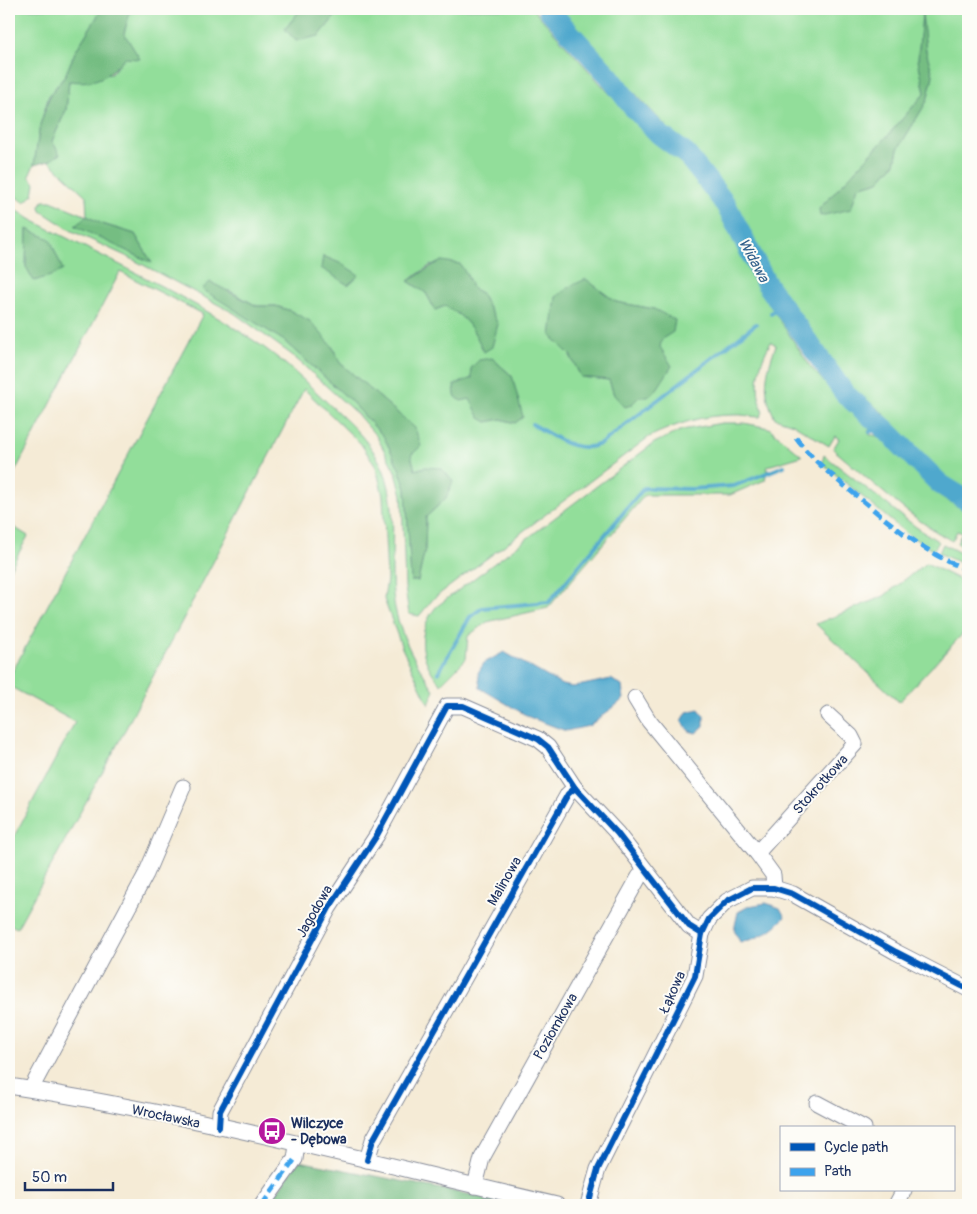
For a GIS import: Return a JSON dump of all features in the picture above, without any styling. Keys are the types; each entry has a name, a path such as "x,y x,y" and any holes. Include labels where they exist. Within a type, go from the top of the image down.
{"street":[{"path":"638,704 757,853 773,875 774,888"},
{"name":"Jagodowa","path":"219,1127 220,1111 329,908 376,835 447,706 462,706 538,739 548,747 575,788"},
{"name":"Stokrotkowa","path":"757,853 855,744 851,736 828,715"},
{"path":"31,1090 146,874 183,787"},
{"path":"575,788 617,833 689,926 702,934"},
{"name":"Malinowa","path":"366,1160 373,1140 448,1006 568,794 575,788"},
{"name":"Poziomkowa","path":"475,1186 482,1158 634,885 645,870"},
{"name":"Łąkowa","path":"588,1205 598,1168 695,976 702,934 712,914 737,894 752,888 774,888 793,894 904,957 968,989"},
{"name":"Wrocławska","path":"9,1086 219,1127 557,1205"},
{"path":"817,1103 860,1126"},
{"path":"262,1205 295,1159 297,1145"},
{"path":"896,1205 903,1192"}],"green space":[{"path":"17,9 102,9 75,52 65,76 49,95 40,125 34,165 29,176 35,183 33,195 24,202 9,193 9,23"},
{"path":"102,9 131,9 124,33 140,59 124,58 106,75 94,80 69,81 66,110 52,141 60,154 49,161 34,165 40,125 50,95 65,76 75,52"},
{"path":"131,9 301,9 285,29 319,36 341,9 533,9 637,124 683,165 726,221 767,301 810,366 839,399 871,428 868,431 870,435 885,440 893,447 933,491 947,501 968,511 968,549 957,543 962,533 957,531 952,541 920,521 876,486 833,449 839,439 835,436 829,446 793,424 775,418 768,399 766,382 776,345 771,342 760,367 758,385 763,412 760,417 722,415 679,424 649,437 434,598 419,616 409,614 405,588 402,495 396,473 377,437 357,414 292,355 234,313 130,258 72,231 41,211 40,206 43,201 51,201 87,216 86,196 49,161 59,154 52,141 66,110 69,81 111,74 124,58 124,33","holes":["87,216 102,224 135,234 151,262 81,228","431,265 468,277 472,289 480,292 498,324 484,351 473,330 465,320 445,306 435,310 426,293 408,281","203,288 230,291 257,306 276,306 291,311 332,346 340,363 415,428 411,455 415,470 425,467 446,498 426,517 425,549 418,581 411,581 406,489 399,468 384,437 350,400 283,340","598,289 616,302 654,309 662,339 639,397 631,405 614,395 609,380 581,377 570,355 551,336","492,358 512,376 522,417 515,423 501,419 487,422 459,383 473,377"]},
{"path":"301,9 341,9 319,36 296,41 285,29"},
{"path":"556,9 968,9 968,494 955,488 882,412 852,388 765,265 724,188","holes":["922,17 926,51 933,75 927,101 898,149 895,163 879,181 858,187 819,209 925,93 918,59"]},
{"path":"922,14 926,51 933,75 927,101 898,149 895,163 879,181 858,187 851,209 820,216 819,209 925,93 918,60"},
{"path":"9,205 30,219 171,291 253,340 293,371 364,439 378,458 387,480 393,528 392,576 395,608 401,630 410,651 434,690 429,705 402,648 384,599 387,579 383,496 376,467 361,444 304,389 116,747 17,928 9,924 9,846 75,722 9,686 9,678 203,314 120,272 9,483","holes":["27,229 54,275 26,267"]},
{"path":"87,216 102,224 135,234 152,263 75,226"},
{"path":"27,229 50,239 63,270 34,281 26,267"},
{"path":"323,256 342,264 359,275 348,285 321,268"},
{"path":"442,261 460,264 472,288 480,292 498,324 492,347 484,352 465,320 445,306 435,310 426,293 408,281"},
{"path":"586,279 616,302 654,309 675,320 673,332 662,339 660,347 672,366 657,389 648,397 639,397 631,405 625,407 614,395 609,380 581,377 570,355 551,336 556,297 569,287"},
{"path":"210,282 257,306 276,306 310,321 332,346 340,363 415,428 421,446 411,455 415,470 425,467 441,468 453,481 446,498 426,517 425,549 418,581 411,581 406,489 399,468 384,437 350,400 283,340 202,289"},
{"path":"492,358 512,376 523,417 515,423 501,419 487,422 480,418 470,399 461,401 455,396 454,385 472,378 471,368 479,360"},
{"path":"722,423 744,423 769,428 802,456 768,466 765,480 730,495 645,495 548,608 487,622 468,636 466,659 441,684 428,665 424,656 423,646 425,626 436,607 654,443 682,430"},
{"path":"824,455 916,527 939,542 933,550 907,534 822,463"},
{"path":"9,524 28,536 9,571"},
{"path":"943,544 968,557 968,567 939,553"},
{"path":"926,563 968,584 968,628 899,702 816,624 884,596"},
{"path":"299,1161 523,1205 268,1205"}],"water":[{"path":"504,652 562,685 573,687 611,679 622,686 624,699 589,726 566,731 529,717 480,688 478,673 484,663"},
{"path":"699,709 704,716 704,726 696,733 689,731 682,721 687,712"},
{"path":"766,903 780,908 785,917 765,934 740,942 734,930 738,912 749,906"}],"waterway":[{"name":"Widawa","path":"548,9 610,77 631,105 659,134 686,154 713,188 726,205 766,283 845,394 885,429 940,484 968,501"},
{"path":"771,313 782,306"},
{"path":"532,424 557,439 575,446 584,447 602,443 756,324"},
{"path":"870,432 882,426"},
{"path":"438,673 470,617 482,608 549,602 644,488 692,489 734,486 784,466"}],"marked path":[{"path":"796,438 825,469 896,528 938,556 968,570"},
{"path":"262,1205 295,1159"}],"cycle path":[{"path":"219,1127 220,1111 329,908 377,835 447,706 463,706 538,739 548,747 575,788"},
{"path":"367,1160 373,1140 568,794 575,788 617,833 689,926 702,934"},
{"path":"588,1205 598,1169 695,976 702,934 709,919 727,901 752,888 774,888 793,894 896,952 968,989"}],"place":[{"name":"Wilczyce - Dębowa","path":"272,1131"}]}
